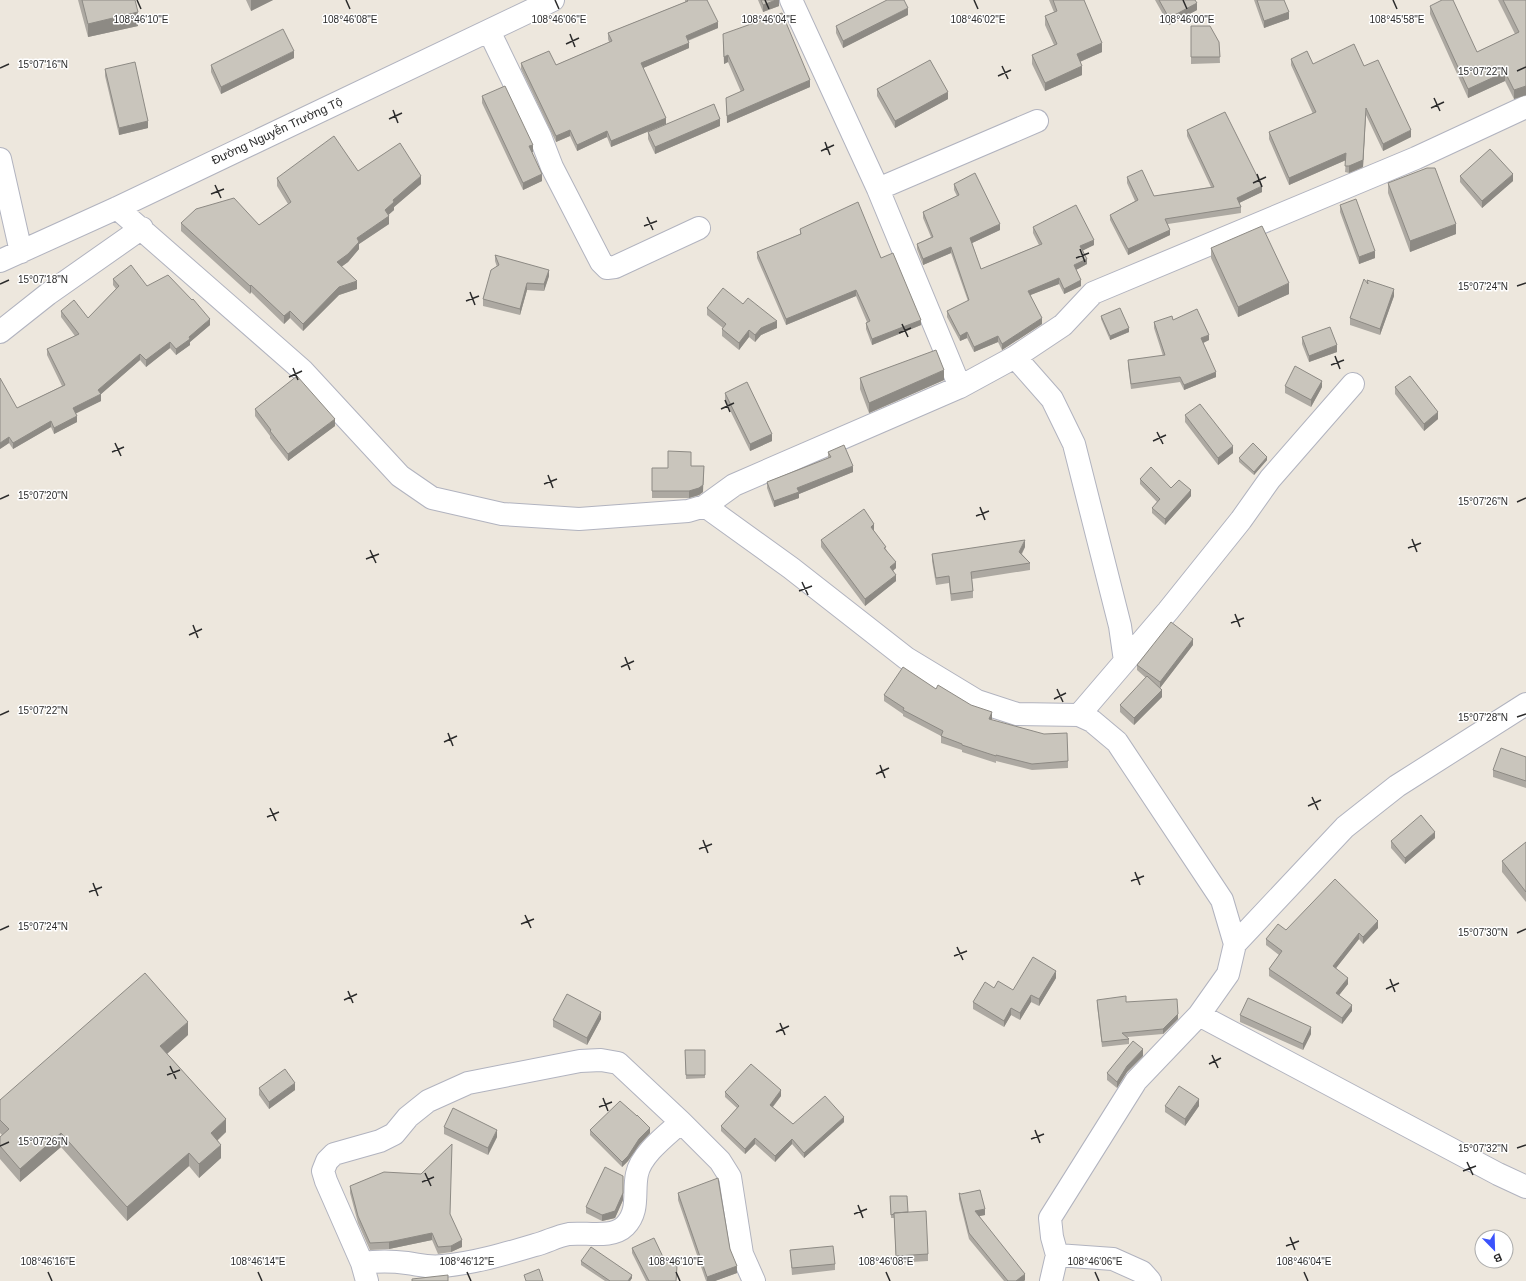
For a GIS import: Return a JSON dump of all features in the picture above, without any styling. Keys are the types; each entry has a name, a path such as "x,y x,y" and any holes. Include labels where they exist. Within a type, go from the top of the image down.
{"street":[{"name":"Đường Nguyễn Trường Tộ","path":"0,261 117,208 554,0"},
{"path":"791,0 878,189 960,387"},
{"path":"489,31 540,136 552,167 601,262 606,268 615,266 699,228"},
{"path":"117,208 142,228 302,370 400,476 432,498 502,514 579,519 688,511 706,506 734,485 960,387 1015,357 1063,325 1093,293 1416,158 1526,107"},
{"path":"878,189 1037,121"},
{"path":"0,159 21,252"},
{"path":"0,332 48,294 142,228"},
{"path":"1015,357 1052,400 1074,444 1120,626 1125,660"},
{"path":"1078,715 1241,520 1270,479 1353,384"},
{"path":"706,506 791,568 906,658 977,701 1017,714 1078,715 1092,721 1117,742 1222,900 1235,944 1228,974 1200,1015 1136,1081 1050,1218 1052,1237 1057,1255 1051,1281"},
{"path":"1235,944 1345,827 1397,786 1526,704"},
{"path":"1200,1015 1498,1174 1526,1187"},
{"path":"681,1122 646,1155 637,1174 636,1202 633,1217 624,1227 610,1233 570,1234 494,1257 443,1266 426,1267 408,1263 379,1261 364,1272 323,1171 327,1161 334,1154 380,1141 394,1134 408,1117 428,1100 468,1083 580,1061 602,1060 618,1063 681,1122 720,1161 730,1177 742,1254 754,1281"},
{"path":"1057,1255 1113,1259 1142,1272 1150,1281"}],"building":[{"path":"82,0 135,0 138,12 88,24"},
{"path":"687,0 707,0 718,22 686,36 689,43 641,63 666,118 611,141 607,131 577,145 570,130 556,136 521,63 549,51 556,65 612,41 608,33 688,1"},
{"path":"761,0 776,0 763,5"},
{"path":"887,0 904,0 908,8 843,41 836,26"},
{"path":"1053,0 1084,0 1102,43 1077,54 1082,66 1045,83 1032,55 1057,44 1045,16 1057,11"},
{"path":"1159,0 1195,0 1197,3 1169,18"},
{"path":"1257,0 1284,0 1289,12 1264,21"},
{"path":"1442,0 1453,0 1477,52 1519,32 1503,0 1526,0 1526,86 1514,90 1505,72 1468,89 1430,6"},
{"path":"782,13 810,80 727,116 726,98 744,90 728,55 724,57 723,34"},
{"path":"1191,26 1210,26 1219,42 1220,57 1191,57"},
{"path":"283,29 294,51 221,87 211,65"},
{"path":"1354,44 1364,66 1378,60 1411,130 1383,144 1366,108 1363,160 1349,166 1345,166 1346,153 1289,178 1269,132 1316,112 1291,59 1307,51 1313,64"},
{"path":"930,60 948,92 895,121 877,89"},
{"path":"135,62 148,121 119,128 105,69"},
{"path":"505,86 533,145 529,146 542,174 523,183 482,96"},
{"path":"714,104 720,119 655,147 648,132"},
{"path":"1225,112 1262,186 1237,198 1241,207 1165,219 1170,230 1128,249 1110,215 1138,200 1127,177 1142,170 1154,196 1214,187 1187,130"},
{"path":"334,136 358,171 400,143 421,176 393,200 394,202 385,210 389,216 357,238 359,242 348,254 337,262 357,281 339,287 303,324 290,311 284,316 181,223 196,209 234,198 259,225 291,202 277,178"},
{"path":"1490,149 1513,174 1482,201 1460,176"},
{"path":"1427,168 1435,168 1456,224 1410,241 1388,183"},
{"path":"975,173 1000,224 970,238 981,269 1042,244 1033,227 1076,205 1094,240 1080,246 1087,259 1074,265 1081,280 1064,289 1059,278 1028,291 1042,318 1002,344 998,336 974,347 967,332 960,336 947,311 969,300 951,247 923,259 917,244 933,237 923,212 959,195 954,184"},
{"path":"1356,199 1375,251 1359,257 1340,205"},
{"path":"858,202 881,258 893,253 921,320 872,339 866,323 870,321 856,290 786,319 757,252 801,234 800,229"},
{"path":"1262,226 1289,283 1238,307 1211,248"},
{"path":"495,255 549,270 544,284 527,283 520,309 483,299 491,270 499,265"},
{"path":"131,265 147,286 168,275 192,300 193,299 210,319 189,337 190,339 176,349 170,342 146,360 140,354 98,390 101,394 73,408 77,416 54,428 51,421 13,443 9,437 0,443 0,378 17,408 65,385 47,349 79,334 61,311 74,300 88,318 119,286 113,279"},
{"path":"1364,279 1368,284 1367,280 1394,289 1380,329 1350,318"},
{"path":"723,288 743,304 748,298 777,321 761,328 755,335 749,330 739,343 722,329 726,324 707,308"},
{"path":"1120,308 1129,328 1110,336 1101,316"},
{"path":"1197,309 1209,335 1201,338 1216,372 1184,385 1180,377 1131,384 1128,360 1165,355 1154,322 1172,316 1173,320"},
{"path":"1330,327 1337,345 1309,356 1302,337"},
{"path":"936,350 944,370 869,403 860,378"},
{"path":"1295,366 1322,381 1311,400 1285,386"},
{"path":"297,376 335,419 288,454 255,409"},
{"path":"1410,376 1438,412 1424,424 1395,387"},
{"path":"747,382 772,434 750,444 725,393"},
{"path":"1200,404 1233,446 1218,458 1185,415"},
{"path":"1253,443 1267,457 1254,472 1239,458"},
{"path":"844,445 853,466 797,488 799,492 774,501 767,482 831,457 828,452"},
{"path":"668,451 691,452 691,466 704,466 703,485 689,491 652,491 652,468 668,468"},
{"path":"1151,467 1171,488 1179,480 1191,490 1165,519 1152,508 1160,499 1140,479"},
{"path":"864,509 874,524 871,527 886,547 884,548 896,562 890,567 896,575 865,599 821,540"},
{"path":"1025,540 1019,552 1030,563 971,572 973,591 951,594 949,576 936,578 932,554"},
{"path":"1171,622 1193,639 1160,682 1137,665"},
{"path":"903,667 936,689 938,685 971,705 992,712 989,719 1044,734 1067,733 1068,761 1032,764 996,756 962,745 941,736 943,731 903,710 904,708 884,695"},
{"path":"1147,676 1162,690 1134,718 1120,705"},
{"path":"1501,748 1526,757 1526,781 1493,770"},
{"path":"1421,815 1435,832 1405,858 1391,841"},
{"path":"1526,842 1526,892 1502,861"},
{"path":"1335,879 1378,921 1363,937 1359,933 1333,966 1348,978 1336,993 1352,1005 1342,1018 1269,969 1282,951 1266,939 1278,924 1286,930"},
{"path":"1033,957 1056,971 1039,999 1031,995 1020,1013 1011,1008 1004,1021 973,1002 985,982 994,988 998,981 1013,990"},
{"path":"145,973 188,1022 160,1046 226,1119 211,1133 221,1145 199,1164 189,1153 127,1207 61,1133 20,1169 0,1146 0,1137 9,1129 0,1120 0,1100"},
{"path":"567,994 601,1012 587,1038 553,1020"},
{"path":"1126,996 1126,1002 1177,999 1178,1014 1163,1029 1122,1033 1129,1039 1102,1042 1097,1000"},
{"path":"1248,998 1311,1027 1303,1044 1240,1015"},
{"path":"1133,1041 1143,1049 1127,1066 1117,1082 1107,1073"},
{"path":"685,1050 705,1050 705,1075 686,1075"},
{"path":"751,1064 781,1090 770,1105 793,1124 825,1096 844,1117 804,1153 792,1139 775,1156 755,1138 745,1149 721,1126 739,1106 725,1092"},
{"path":"285,1069 295,1083 269,1102 259,1088"},
{"path":"1179,1086 1199,1099 1185,1119 1165,1106"},
{"path":"620,1101 650,1128 639,1139 628,1156 622,1162 590,1130"},
{"path":"453,1108 497,1130 488,1148 444,1127"},
{"path":"452,1144 450,1214 462,1240 451,1246 438,1247 432,1233 389,1242 370,1243 358,1216 350,1186 384,1172 421,1174"},
{"path":"605,1167 623,1176 623,1193 615,1211 602,1215 586,1207"},
{"path":"718,1178 730,1249 737,1266 707,1277 678,1193"},
{"path":"980,1190 985,1209 975,1211 1025,1274 1016,1281 1008,1281 969,1233 959,1193 961,1194"},
{"path":"890,1196 907,1196 908,1212 894,1213 891,1215"},
{"path":"926,1211 928,1254 896,1256 894,1213"},
{"path":"654,1238 664,1259 677,1266 676,1281 649,1281 632,1248"},
{"path":"833,1246 835,1264 792,1268 790,1250"},
{"path":"591,1247 632,1275 628,1281 610,1281 581,1261"},
{"path":"539,1269 543,1281 526,1281 524,1275"},
{"path":"448,1275 448,1281 412,1281 412,1279"}]}
